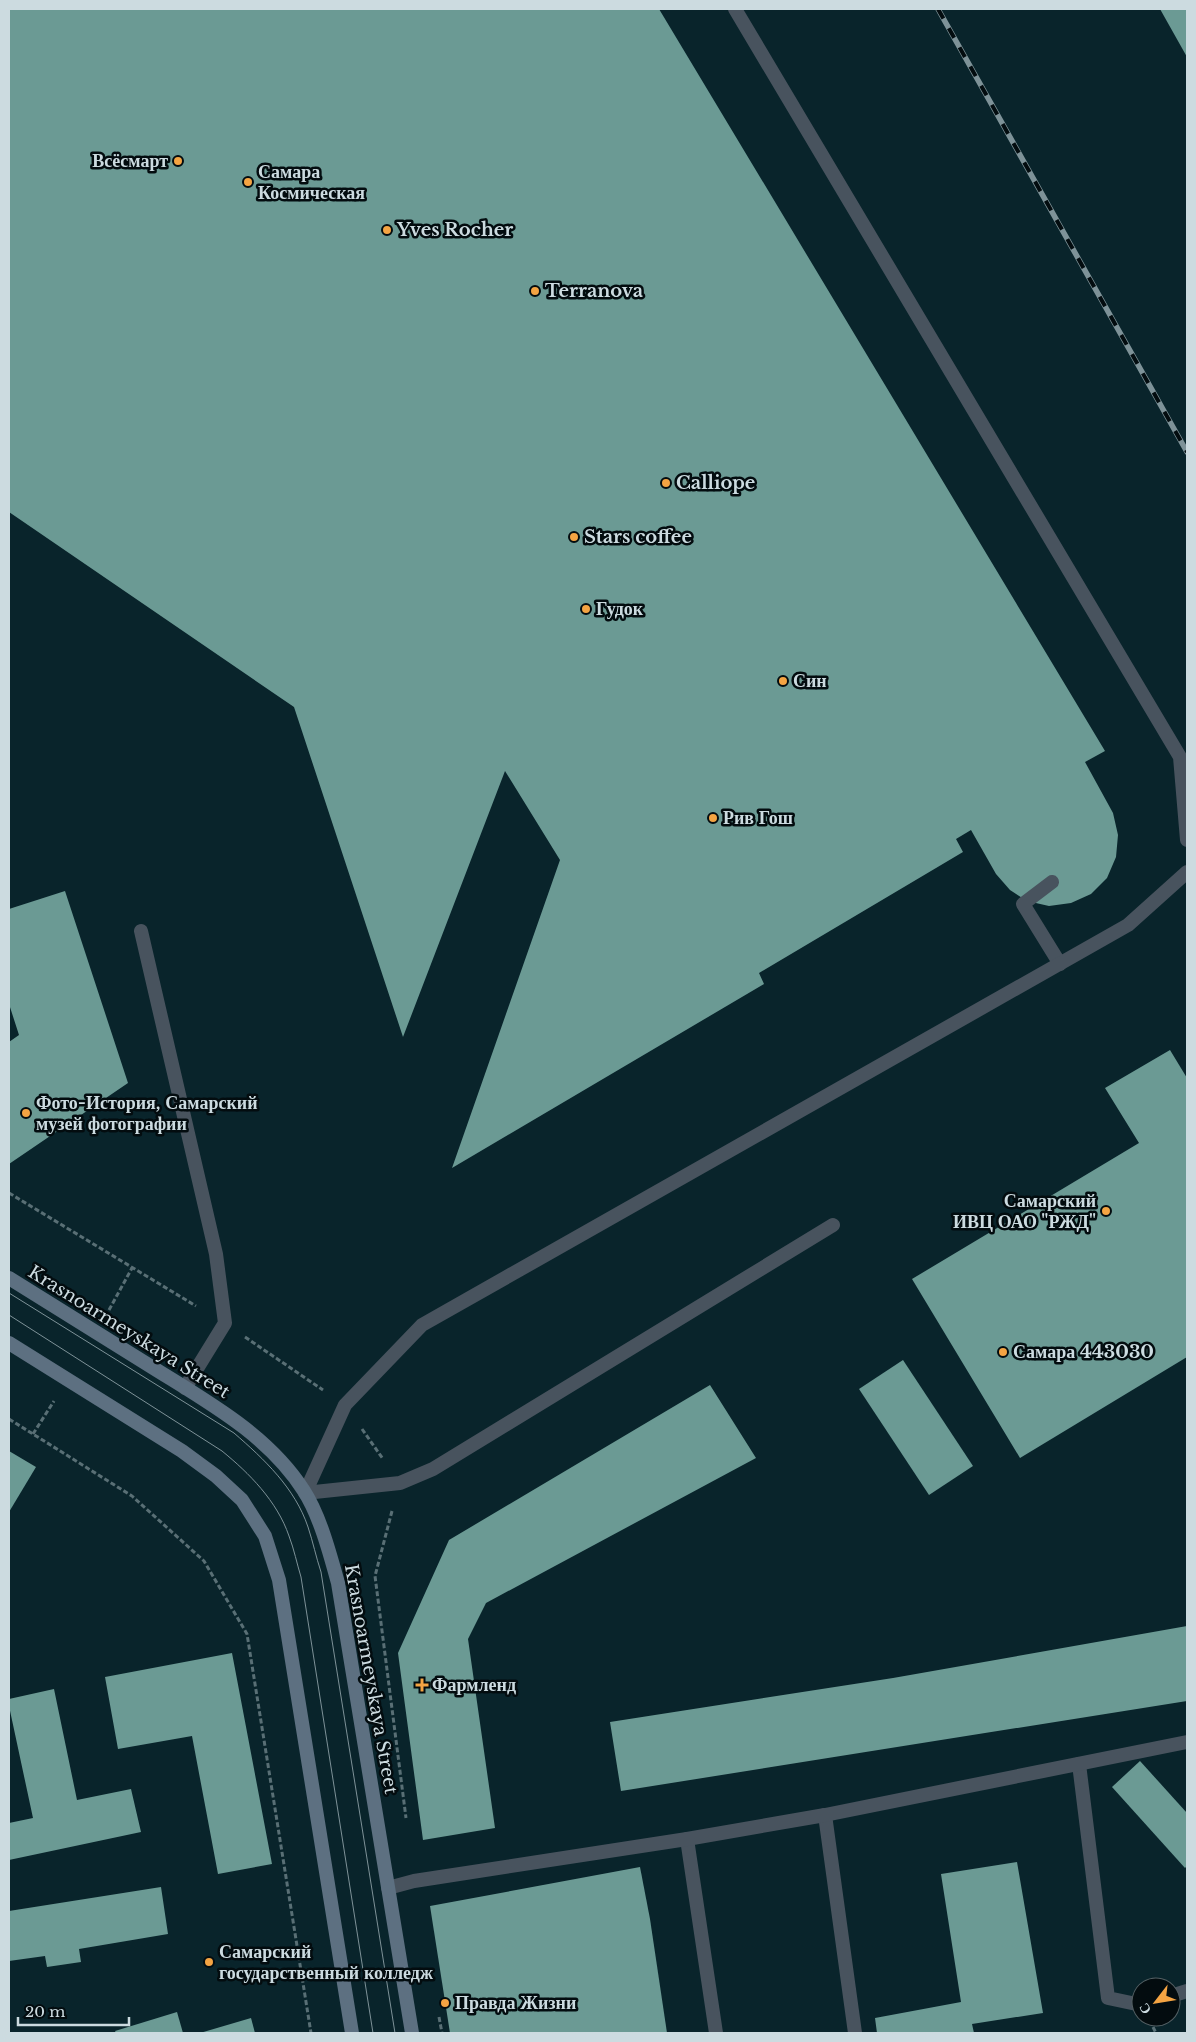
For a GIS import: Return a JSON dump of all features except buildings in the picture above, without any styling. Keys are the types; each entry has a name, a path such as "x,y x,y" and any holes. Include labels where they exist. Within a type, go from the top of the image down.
{"main road":[{"name":"Krasnoarmeyskaya Street","path":"9,1278 185,1388 252,1434 282,1460 305,1493 324,1536 338,1583 412,2033"},
{"path":"9,1343 182,1451 216,1476 242,1500 265,1536 279,1580 352,2033"}],"lane":[{"path":"735,9 1180,757 1187,840"},
{"path":"305,1493 345,1405 422,1325 1128,925 1187,872"},
{"path":"1052,882 1023,904 1060,964"},
{"path":"141,931 216,1254 225,1324 185,1388"},
{"path":"305,1493 400,1483 433,1469 833,1225"},
{"path":"388,1888 414,1881 687,1839 825,1815 1187,1742"},
{"path":"1079,1764 1108,1998 1131,2003"},
{"path":"825,1815 855,2033"},
{"path":"687,1839 716,2033"}],"path":[{"path":"9,1419 132,1496 204,1561 248,1634 311,2033"}],"tram line":[{"path":"9,1293 234,1433 277,1475 287,1487 302,1513 321,1572 395,2033"},
{"path":"9,1315 222,1451 252,1478 270,1500 284,1523 301,1577 373,2033"}],"railway":[{"path":"938,9 1187,452"}],"place":[{"name":"Всёсмарт","path":"178,161"},
{"name":"Самара Космическая","path":"248,182"},
{"name":"Yves Rocher","path":"387,230"},
{"name":"Terranova","path":"535,291"},
{"name":"Calliope","path":"666,483"},
{"name":"Stars coffee","path":"574,537"},
{"name":"Гудок","path":"586,609"},
{"name":"Син","path":"783,681"},
{"name":"Рив Гош","path":"713,818"},
{"name":"Фото-История, Самарский музей фотографии","path":"26,1113"},
{"name":"Самарский ИВЦ ОАО \"РЖД\"","path":"1106,1211"},
{"name":"Самара 443030","path":"1003,1352"},
{"name":"Фармленд","path":"422,1685"},
{"name":"Самарский государственный колледж","path":"209,1962"},
{"name":"Правда Жизни","path":"445,2003"}]}
